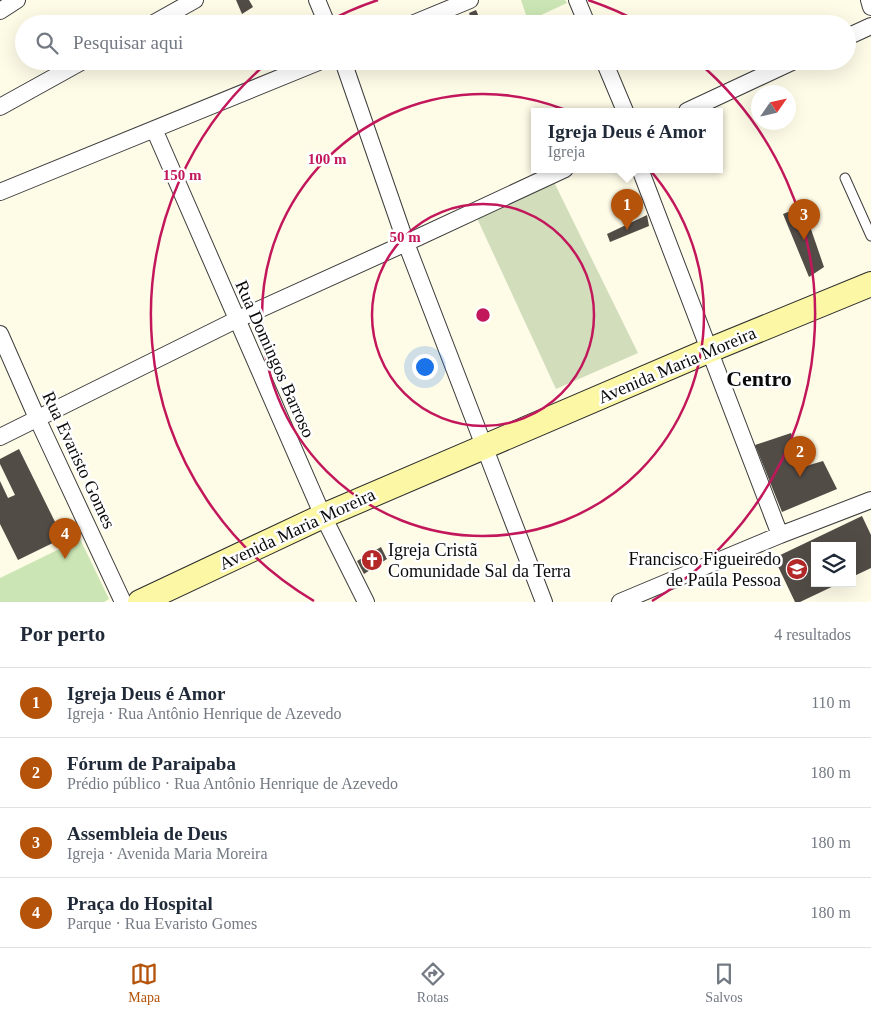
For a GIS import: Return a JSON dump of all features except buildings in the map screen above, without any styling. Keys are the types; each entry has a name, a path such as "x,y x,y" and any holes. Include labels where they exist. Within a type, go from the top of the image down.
{"main road":[{"name":"Avenida Maria Moreira","path":"140,602 323,516 710,350 871,284"}],"street":[{"path":"0,11 17,0"},
{"path":"168,15 195,0"},
{"path":"317,0 323,15"},
{"path":"434,15 470,0"},
{"path":"577,0 583,15"},
{"path":"868,0 871,7"},
{"path":"856,33 871,26"},
{"path":"0,107 67,70"},
{"path":"0,192 299,70"},
{"path":"346,70 406,243 544,602"},
{"path":"608,70 624,108"},
{"path":"693,108 775,70"},
{"name":"Rua Domingos Barroso","path":"154,129 323,516 366,602"},
{"path":"0,437 236,320 556,173"},
{"path":"642,173 780,535"},
{"name":"Rua Evaristo Gomes","path":"0,334 123,602"},
{"path":"620,602 780,535 871,500"}],"lane":[{"path":"846,178 871,236"}],"green space":[{"path":"521,0 565,0 567,3 541,15 526,15"},
{"path":"551,176 638,353 556,389 475,214"},
{"path":"80,539 109,599 104,602 0,602 0,578"}],"place":[{"name":"Igreja Deus é Amor","path":"627,230"},
{"name":"Assembleia de Deus","path":"804,240"},
{"name":"Fórum de Paraipaba","path":"800,477"},
{"name":"Praça do Hospital","path":"65,559"},
{"name":"Igreja Cristã Comunidade Sal da Terra","path":"372,560"},
{"name":"Francisco Figueiredo de Paula Pessoa","path":"797,569"}],"district":[{"name":"Centro","path":"759,378"}]}
